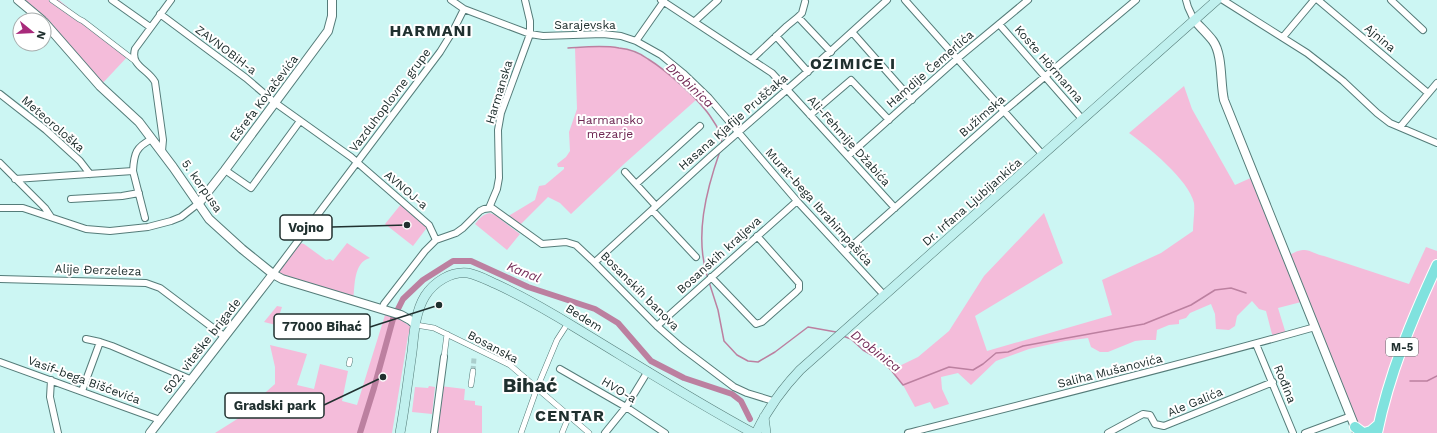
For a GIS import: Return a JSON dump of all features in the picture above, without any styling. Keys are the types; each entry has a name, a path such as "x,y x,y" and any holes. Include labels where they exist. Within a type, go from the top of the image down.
{"main road":[{"name":"Dr. Irfana Ljubijankića","path":"756,433 773,401 800,370 1217,0"},
{"name":"M-5","path":"1378,429 1386,393 1396,362 1437,265"},
{"name":"Bedem","path":"400,433 416,325 420,309 425,296 434,285 455,273 468,273 477,276 536,304 725,418 737,429"},
{"path":"737,429 743,425 752,424 764,417 766,433"},
{"path":"737,429 753,433"},
{"path":"1360,431 1371,431 1378,429"}],"street":[{"path":"18,0 32,12"},
{"path":"52,0 79,20 83,21 135,61 153,77 163,140 162,151"},
{"path":"112,0 150,27"},
{"path":"135,61 133,55 135,49 171,0"},
{"name":"Ešrefa Kovačevića","path":"199,203 328,31 332,16 332,0"},
{"name":"Sarajevska","path":"452,0 464,9 530,34 543,36 604,34 621,36 636,41 661,55 683,73 709,98 737,133"},
{"name":"Harmanska","path":"489,208 497,189 499,178 498,130 501,114 530,34 530,21 525,0"},
{"path":"695,21 718,0"},
{"name":"Hasana Kjafije Pruščaka","path":"594,262 725,143 808,72 887,0"},
{"path":"905,0 1043,155"},
{"name":"Hamdije Čemerlića","path":"848,156 958,58 1028,0"},
{"name":"Bužimska","path":"845,252 1004,111 1136,0"},
{"path":"1186,0 1194,20 1214,42 1218,51 1224,100 1351,416 1360,431"},
{"path":"1223,0 1306,53 1343,81 1377,113 1400,127 1437,143"},
{"path":"1283,37 1314,0"},
{"name":"Ajnina","path":"1318,0 1428,93"},
{"path":"1390,0 1423,30"},
{"path":"636,41 663,1"},
{"name":"Ali-Fehmije Džabića","path":"663,1 772,73 895,208"},
{"path":"752,59 798,17 802,12 806,1"},
{"name":"Vazduhoplovne grupe","path":"273,274 440,52 464,9"},
{"name":"ZAVNOBiH-a","path":"160,14 246,78 274,102 356,162"},
{"path":"798,17 830,52"},
{"name":"Koste Hörmanna","path":"999,24 1083,120"},
{"name":"5. korpusa","path":"52,31 100,86 139,122 162,151 214,224 242,249 273,274 282,279 402,315 416,325"},
{"path":"852,32 912,100"},
{"path":"776,36 808,72"},
{"path":"810,115 851,80 889,120"},
{"path":"1400,127 1437,83"},
{"name":"Meteorološka","path":"0,94 46,130 87,169 90,174"},
{"path":"225,170 250,188 300,121"},
{"path":"636,184 700,126"},
{"name":"Murat-bega Ibrahimpašića","path":"737,133 797,201 884,295"},
{"path":"145,218 133,171 137,149 142,144 152,139"},
{"name":"AVNOJ-a","path":"356,162 429,225 436,240"},
{"path":"0,164 45,208 50,217"},
{"path":"15,179 133,171"},
{"path":"625,172 696,257"},
{"path":"71,199 122,196 139,193"},
{"name":"Bosanskih kraljeva","path":"657,326 797,201"},
{"path":"0,208 22,208 86,229 110,231 159,225 180,217 199,203"},
{"path":"384,310 384,304 425,250 436,240 463,228 480,211 489,208"},
{"name":"Bosanskih banova","path":"489,208 495,210 538,242 546,244 559,242 570,243 576,246 594,262 657,326 681,347 734,387 747,393 773,401"},
{"path":"711,278 756,324 762,322 796,292 799,289 798,284 757,236"},
{"name":"502. viteške brigade","path":"150,433 273,274"},
{"name":"Alije Đerzeleza","path":"0,279 146,282 160,288 225,337"},
{"path":"402,315 412,313 420,309"},
{"path":"521,433 556,340 568,323"},
{"name":"Bosanska","path":"416,325 434,328 510,365 590,433"},
{"name":"Saliha Mušanovića","path":"908,433 931,430 1315,327"},
{"path":"434,433 447,334"},
{"path":"86,339 112,346 192,380"},
{"path":"82,391 100,342"},
{"name":"Rođina","path":"1256,344 1293,433"},
{"name":"Vasif-bega Bišćevića","path":"0,362 160,420"},
{"name":"HVO-a","path":"560,369 626,407 665,433"},
{"path":"470,385 473,371"},
{"path":"605,433 626,407 648,371"},
{"path":"51,380 50,397 58,433"},
{"name":"Ale Galića","path":"1108,433 1143,414 1150,415 1156,424 1164,426 1273,382"},
{"path":"562,433 569,416"},
{"path":"1305,433 1351,416"}],"green space":[{"path":"18,0 59,0 129,55 100,86 52,36 52,12 29,12"},
{"name":"Harmansko mezarje","path":"575,48 621,48 643,56 662,69 696,100 624,164 571,214 560,203 548,197 518,227 505,218 535,200 539,186 545,185 564,169 564,167 558,167 557,164 566,157 570,151 569,132 577,109"},
{"path":"1184,86 1192,109 1235,185 1255,176 1287,256 1299,251 1308,250 1409,284 1426,247 1437,251 1437,433 1377,433 1366,430 1365,427 1355,427 1305,301 1278,308 1286,334 1273,338 1266,311 1259,309 1252,301 1237,316 1235,326 1229,330 1216,329 1215,314 1211,304 1190,313 1186,318 1179,320 1179,324 1169,325 1157,330 1156,340 1135,341 1108,352 1100,352 1091,347 1088,338 1065,341 1029,349 996,361 971,385 958,373 941,377 942,389 949,404 934,409 930,402 915,407 903,385 891,370 918,357 949,331 984,276 1044,213 1063,263 975,316 987,351 1112,315 1102,280 1161,253 1193,231 1194,203 1191,194 1167,165 1129,133"},
{"path":"402,203 429,225 413,246 385,224"},
{"path":"490,213 495,215 520,234 507,250 475,224 483,216"},
{"path":"296,242 304,244 326,260 330,259 333,261 347,243 370,258 364,260 360,264 356,276 353,301 273,274"},
{"path":"277,306 282,307 276,325 264,322"},
{"path":"385,315 401,320 411,327 408,336 392,433 215,433 242,416 275,384 275,367 270,345 307,354 297,385 314,389 320,364 348,371 342,401 357,405"},
{"path":"429,386 435,387 432,414 412,412 415,387 428,388"},
{"path":"440,386 465,389 464,400 475,401 475,405 482,406 482,433 434,433"}],"waterway":[{"name":"Drobinica","path":"568,48 594,46 613,47 630,50 645,57 673,78 700,104 714,122 721,137 722,144"},
{"name":"Drobinica","path":"708,279 704,263 702,231 706,198 720,151"},
{"name":"Kanal","path":"360,433 393,319 403,299 423,280 453,261 471,261 528,287 595,309 618,323 651,361 684,378 732,394 741,401 750,419"},
{"name":"Drobinica","path":"709,282 718,310 724,341 737,355 748,361 758,362 775,352 808,327 836,332"},
{"name":"Drobinica","path":"843,336 851,339 863,350 877,358 891,370 903,385 949,367 973,370 996,353 1008,352 1023,346 1144,324 1191,305 1215,290 1231,288 1246,293"},
{"name":"Drobinica","path":"1410,381 1427,381 1437,376"}],"tunnel":[{"path":"473,371 474,358"}],"place":[{"name":"Vojno","path":"407,225"},
{"name":"77000 Bihać","path":"439,305"},
{"name":"Gradski park","path":"383,377"}],"district":[{"name":"HARMANI","path":"431,30"},
{"name":"OZIMICE I","path":"853,63"},
{"name":"Bihać","path":"530,385"},
{"name":"CENTAR","path":"570,415"}]}
